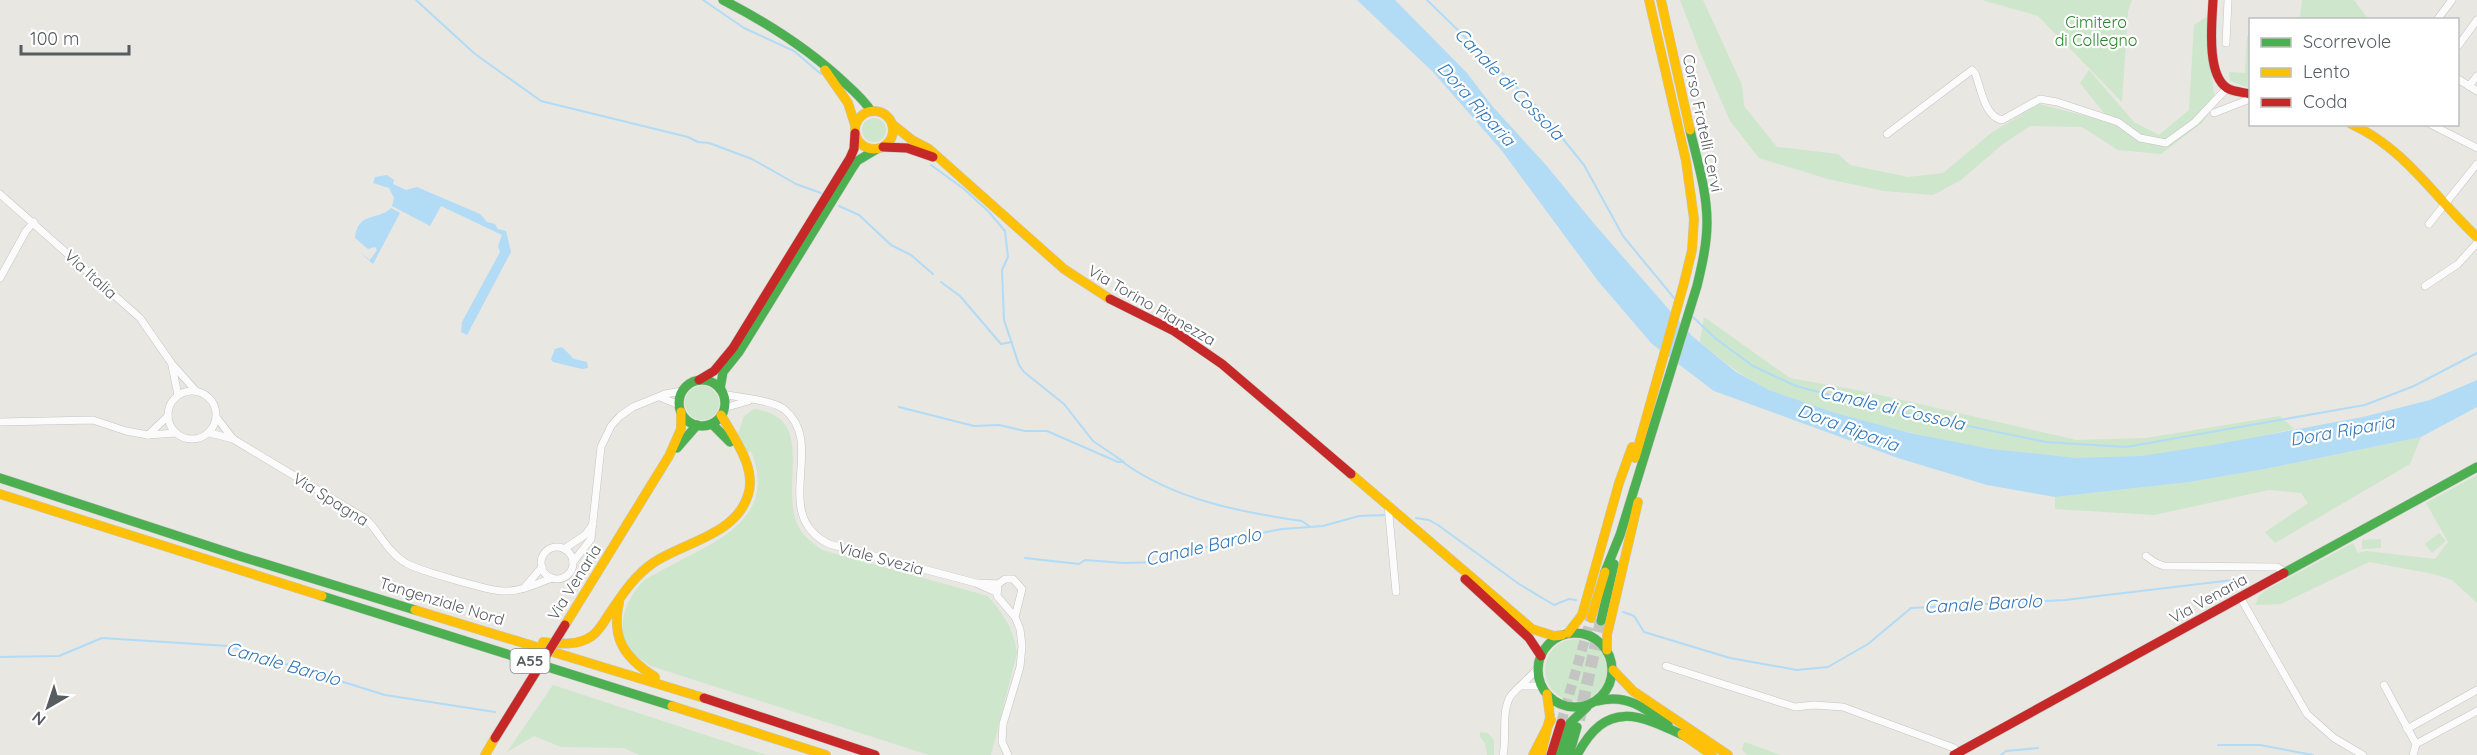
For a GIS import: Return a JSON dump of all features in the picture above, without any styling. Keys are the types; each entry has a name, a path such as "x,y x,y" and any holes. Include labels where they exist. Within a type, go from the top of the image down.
{"main road":[{"path":"723,0 790,37 817,58 871,111"},
{"name":"Corso Fratelli Cervi","path":"1644,421 1684,283 1694,230 1691,190 1649,0"},
{"name":"Corso Fratelli Cervi","path":"1654,427 1697,286 1705,250 1707,220 1704,190 1661,0"},
{"path":"2213,0 2212,60 2218,80 2227,87 2249,94"},
{"path":"723,412 712,424 698,425 685,418 680,409 682,391 686,386 714,371 733,348 854,149 854,114 847,100 817,58"},
{"path":"504,635 567,645 581,642 602,627 636,576 656,561 726,524 740,511 751,484 723,412 723,372 739,352 853,168 862,157 880,148 893,135 892,124 881,112 871,111 861,116 855,129 857,138 865,147 880,148"},
{"name":"Via Torino Pianezza","path":"892,124 912,140 929,149 1064,269 1105,296 1197,345 1388,504 1532,629 1547,635 1565,634"},
{"path":"2355,126 2394,150 2445,207 2477,237"},
{"name":"Via Torino Pianezza","path":"880,148 907,148 940,160"},
{"path":"699,380 711,382 722,392"},
{"name":"Via Venaria","path":"484,755 669,456 681,429 680,409"},
{"path":"1644,421 1605,572 1596,619 1644,452 1654,427"},
{"path":"1541,755 1551,720 1551,706 1538,678 1541,656 1550,642 1565,634 1582,615 1619,483 1644,421"},
{"path":"712,424 740,451"},
{"name":"Via Venaria","path":"669,456 698,425"},
{"path":"1654,427 1607,635 1607,650 1613,670 1633,691 1728,755"},
{"name":"Via Venaria","path":"1956,754 2477,467"},
{"name":"Tangenziale Nord","path":"0,478 236,555 504,635 700,697 875,755"},
{"name":"Tangenziale Nord","path":"0,495 826,755"},
{"path":"1605,572 1620,535"},
{"name":"Via Torino Pianezza","path":"1432,543 1478,592 1529,638 1541,656"},
{"path":"623,594 616,612 616,627 626,654 636,666 654,677 700,697"},
{"path":"1565,634 1592,636 1607,650"},
{"path":"1598,701 1609,687 1613,670"},
{"path":"1544,690 1562,705 1587,707"},
{"path":"1560,755 1570,723 1587,707 1598,701 1617,697 1628,699 1712,755"},
{"path":"1577,755 1597,727 1622,716 1640,717 1687,737"},
{"path":"1533,755 1551,720"},
{"path":"1551,755 1561,723"},
{"path":"1569,755 1577,727"}],"street":[{"path":"2226,43 2228,0"},
{"path":"2438,18 2452,0"},
{"path":"2459,43 2477,20"},
{"path":"1887,134 1972,70 1989,112 1995,118 2002,120 2040,99 2057,102 2118,122 2140,138 2166,143 2195,122 2227,87"},
{"path":"2469,86 2477,76"},
{"path":"2459,79 2477,91"},
{"path":"2214,113 2249,99"},
{"path":"2434,126 2477,147"},
{"path":"2429,224 2445,207 2477,164"},
{"name":"Via Italia","path":"0,194 140,318 172,364 196,391"},
{"path":"0,278 26,231 34,222"},
{"path":"2425,286 2458,264 2477,243"},
{"name":"Via Italia","path":"172,364 178,395"},
{"path":"196,391 213,402 217,418 210,433 197,440 182,438 171,427 168,416 170,404 178,395 196,391"},
{"path":"542,567 552,578 567,576 573,562 591,539 601,447 606,435 620,416 633,407 682,391"},
{"name":"Viale Svezia","path":"722,392 772,403 784,409 794,419 801,435 800,506 808,530 817,538 829,544 976,583 996,592"},
{"path":"660,397 680,409"},
{"path":"723,412 750,400"},
{"path":"148,435 168,416"},
{"name":"Via Spagna","path":"217,418 233,439"},
{"path":"0,422 93,420 126,431 148,435 176,433"},
{"name":"Via Spagna","path":"210,433 233,439 366,519 378,531 388,549 406,564 504,591 523,588 552,578"},
{"path":"1388,504 1396,592"},
{"path":"523,588 542,567 542,557 549,549 564,549 585,535 594,521"},
{"path":"564,549 571,554 573,562"},
{"path":"2146,556 2164,566 2277,567 2285,572"},
{"path":"1008,755 1002,742 1004,724 1020,667 1022,646 1020,629 1015,616 999,600 996,592 998,584 1009,579 1017,582 1022,593 1015,616"},
{"name":"Viale Svezia","path":"976,583 998,584"},
{"path":"2240,597 2308,715 2334,738 2363,755"},
{"path":"1004,604 1013,604 1018,601"},
{"path":"1666,666 1795,707 1814,705 1844,707 1954,748 1956,754"},
{"path":"1503,755 1507,703 1516,689 1523,686 1538,669"},
{"path":"1523,686 1544,690"},
{"path":"2384,686 2416,744 2413,755"},
{"path":"2407,729 2477,690"},
{"path":"2416,744 2477,711"}],"green space":[{"path":"1680,0 1703,0 1742,85 1744,106 1777,147 1838,154 1850,165 1908,177 1943,173 1991,133 2039,104 2112,123 2080,83 2089,70 2134,122 2159,135 2189,110 2194,25 2208,16 2207,29 2215,105 2202,123 2161,154 2118,150 2082,127 2030,126 2003,144 1961,180 1933,195 1884,191 1828,179 1759,158 1730,121"},
{"name":"Cimitero di Collegno","path":"1982,0 2132,0 2128,11 2122,102 2038,16"},
{"path":"2302,0 2354,0 2367,18 2300,18"},
{"path":"2247,36 2249,37 2249,88 2230,81 2229,72 2245,73"},
{"path":"874,118 879,119 885,125 885,135 879,141 874,142 869,141 863,135 862,130 863,125 869,119"},
{"path":"1704,317 1790,378 1862,391 2077,440 2146,438 2280,416 2294,429 2180,452 2107,458 2039,455 1971,445 1844,416 1767,389 1749,379 1700,342"},
{"path":"702,386 714,391 719,403 714,415 702,420 690,415 685,403 690,391"},
{"path":"754,409 774,415 786,426 793,458 794,515 801,531 811,541 822,550 988,596 1003,616 1010,628 1017,653 991,755 929,755 651,666 629,649 624,637 623,619 629,601 640,585 648,578 721,538 737,526 749,511 756,495 757,475 751,451 748,453 738,434 744,416"},
{"path":"2421,437 2410,464 2275,543 2265,532 2308,503 2301,493 2269,490 2154,515 2055,509 2055,497 2189,482"},
{"path":"2477,475 2477,603 2452,580 2434,574 2369,562 2281,604 2255,605 2259,596 2266,590 2353,543 2358,553 2366,551 2435,559 2448,542 2426,503"},
{"path":"2439,533 2446,541 2432,553 2425,544"},
{"path":"2381,539 2381,548 2362,549 2362,540"},
{"path":"1576,639 1598,648 1607,670 1598,692 1576,701 1554,692 1545,670 1554,648"},
{"path":"553,685 766,755 639,755 624,748 561,747 534,736 507,752"},
{"path":"1480,732 1488,733 1494,740 1494,755 1487,755"},
{"path":"1744,742 1780,755 1747,755 1742,750"}],"water":[{"name":"Dora Riparia","path":"1357,0 1395,0 1467,73 1493,107 1546,165 1692,336 1736,372 1769,390 1835,413 1910,433 1991,449 2076,458 2141,456 2363,417 2430,400 2477,380 2477,407 2421,437 2189,482 2055,497 1987,485 1898,458 1714,391 1652,344 1598,281 1502,151 1433,72"},
{"path":"387,175 394,180 393,184 406,190 417,187 480,214 487,222 506,231 511,252 467,335 461,332 462,322 500,252 498,246 502,235 441,206 430,226 392,206 394,198 389,188 373,183 375,177"},
{"path":"391,208 400,213 373,264 360,252 370,260 377,250 375,247 368,249 355,238 357,229 364,220"},
{"path":"562,347 574,359 587,362 588,368 582,369 553,362 551,359 555,349"}],"waterway":[{"path":"416,0 475,54 541,101 709,143 752,159 796,184 821,193"},
{"path":"703,0 744,28 794,51 821,74"},
{"name":"Canale di Cossola","path":"1427,0 1538,108 1584,165 1623,236 1674,298"},
{"path":"899,407 974,426 999,425 1025,431 1047,431 1118,462 1124,462 1093,441 1064,404 1024,372 1019,365 1004,320 1002,270 1008,257 1005,231 989,212 964,189 931,165"},
{"path":"839,206 859,215 891,245 911,255 933,274"},
{"path":"941,282 960,296 1001,344 1012,342"},
{"name":"Canale di Cossola","path":"1693,317 1715,338 1753,366 1796,386 1866,405 2046,442 2126,447 2365,405 2414,386 2477,353"},
{"path":"1124,463 1165,486 1209,503 1302,521 1309,526"},
{"name":"Canale Barolo","path":"1025,558 1079,564 1085,560 1124,563 1159,562 1185,550 1194,551 1240,537 1282,529 1323,526 1359,516 1386,515"},
{"name":"Canale Barolo","path":"1416,518 1429,520 1438,525 1519,584 1554,605 1569,599 1576,600"},
{"name":"Canale Barolo","path":"1623,612 1634,616 1644,632 1730,658 1797,670 1828,667 1868,644 1911,608 2065,600 2233,580"},
{"name":"Canale Barolo","path":"0,657 59,656 102,638 228,646 385,695 495,712"},
{"path":"2218,745 2260,745 2313,755"},
{"path":"2001,755 2006,751 2038,748"}],"tunnel":[{"path":"1561,723 1591,618"},
{"path":"1579,720 1601,621"}],"traffic: fast":[{"path":"723,0 772,27 803,48 853,90 871,111"},
{"path":"1605,572 1620,535 1697,286 1702,262 1707,210 1690,130"},
{"path":"720,389 723,372 739,352 853,167 857,161 877,149"},
{"path":"702,380 718,387 725,403 718,419 702,426 686,419 679,403 686,387 702,380"},
{"path":"712,424 730,442"},
{"path":"677,448 697,425"},
{"path":"2284,573 2477,467"},
{"path":"0,478 236,555 415,610"},
{"path":"1601,621 1614,564"},
{"path":"322,596 672,706"},
{"path":"1568,633 1582,633 1596,639 1606,649 1612,663 1612,670 1610,684 1596,701 1582,707 1568,707 1554,701 1544,691 1538,677 1538,663 1544,649 1554,639 1568,633"},
{"path":"1598,701 1618,699 1636,704 1668,725"},
{"path":"1560,755 1570,723 1587,707"},
{"path":"1577,755 1588,737 1600,725 1625,716 1653,722 1687,737"},
{"path":"1569,755 1577,727"}],"traffic: slow":[{"path":"1635,458 1684,283 1692,250 1694,219 1686,161 1649,0"},
{"path":"1661,0 1690,130"},
{"path":"825,70 848,103 855,125"},
{"path":"874,111 881,112 887,117 892,123 893,130 892,137 887,143 881,148 874,149 867,148 861,143 856,137 855,130 856,123 861,117 867,112 874,111"},
{"path":"892,124 912,140 929,149 1064,269 1110,299"},
{"path":"2355,126 2388,146 2404,160 2477,237"},
{"path":"565,625 669,456 681,429 681,412"},
{"path":"543,642 575,643 592,636 629,586 646,568 665,556 721,529 742,509 750,485 747,464 738,443 721,415"},
{"path":"1568,633 1582,615 1619,483 1632,447"},
{"path":"1351,474 1532,629 1554,636 1562,635"},
{"path":"0,494 322,596"},
{"path":"1607,650 1607,635 1638,502"},
{"path":"1591,618 1605,572"},
{"path":"619,603 617,627 623,646 628,655 655,677"},
{"path":"415,610 704,698"},
{"path":"1613,670 1633,691 1728,755"},
{"path":"1541,755 1550,717 1547,694"},
{"path":"672,706 826,755"},
{"path":"1533,755 1551,720"},
{"path":"1682,734 1712,755"},
{"path":"485,755 495,738"}],"traffic: jam":[{"path":"2213,0 2211,34 2216,71 2220,81 2227,88 2249,94"},
{"path":"699,380 714,371 733,348 850,158 854,149 855,133"},
{"path":"883,147 907,148 933,157"},
{"path":"1110,299 1174,331 1222,364 1351,474"},
{"path":"1954,755 2284,573"},
{"path":"1465,579 1529,638 1541,656"},
{"path":"495,738 565,625"},
{"path":"704,698 875,755"},
{"path":"1551,755 1561,723"}]}
